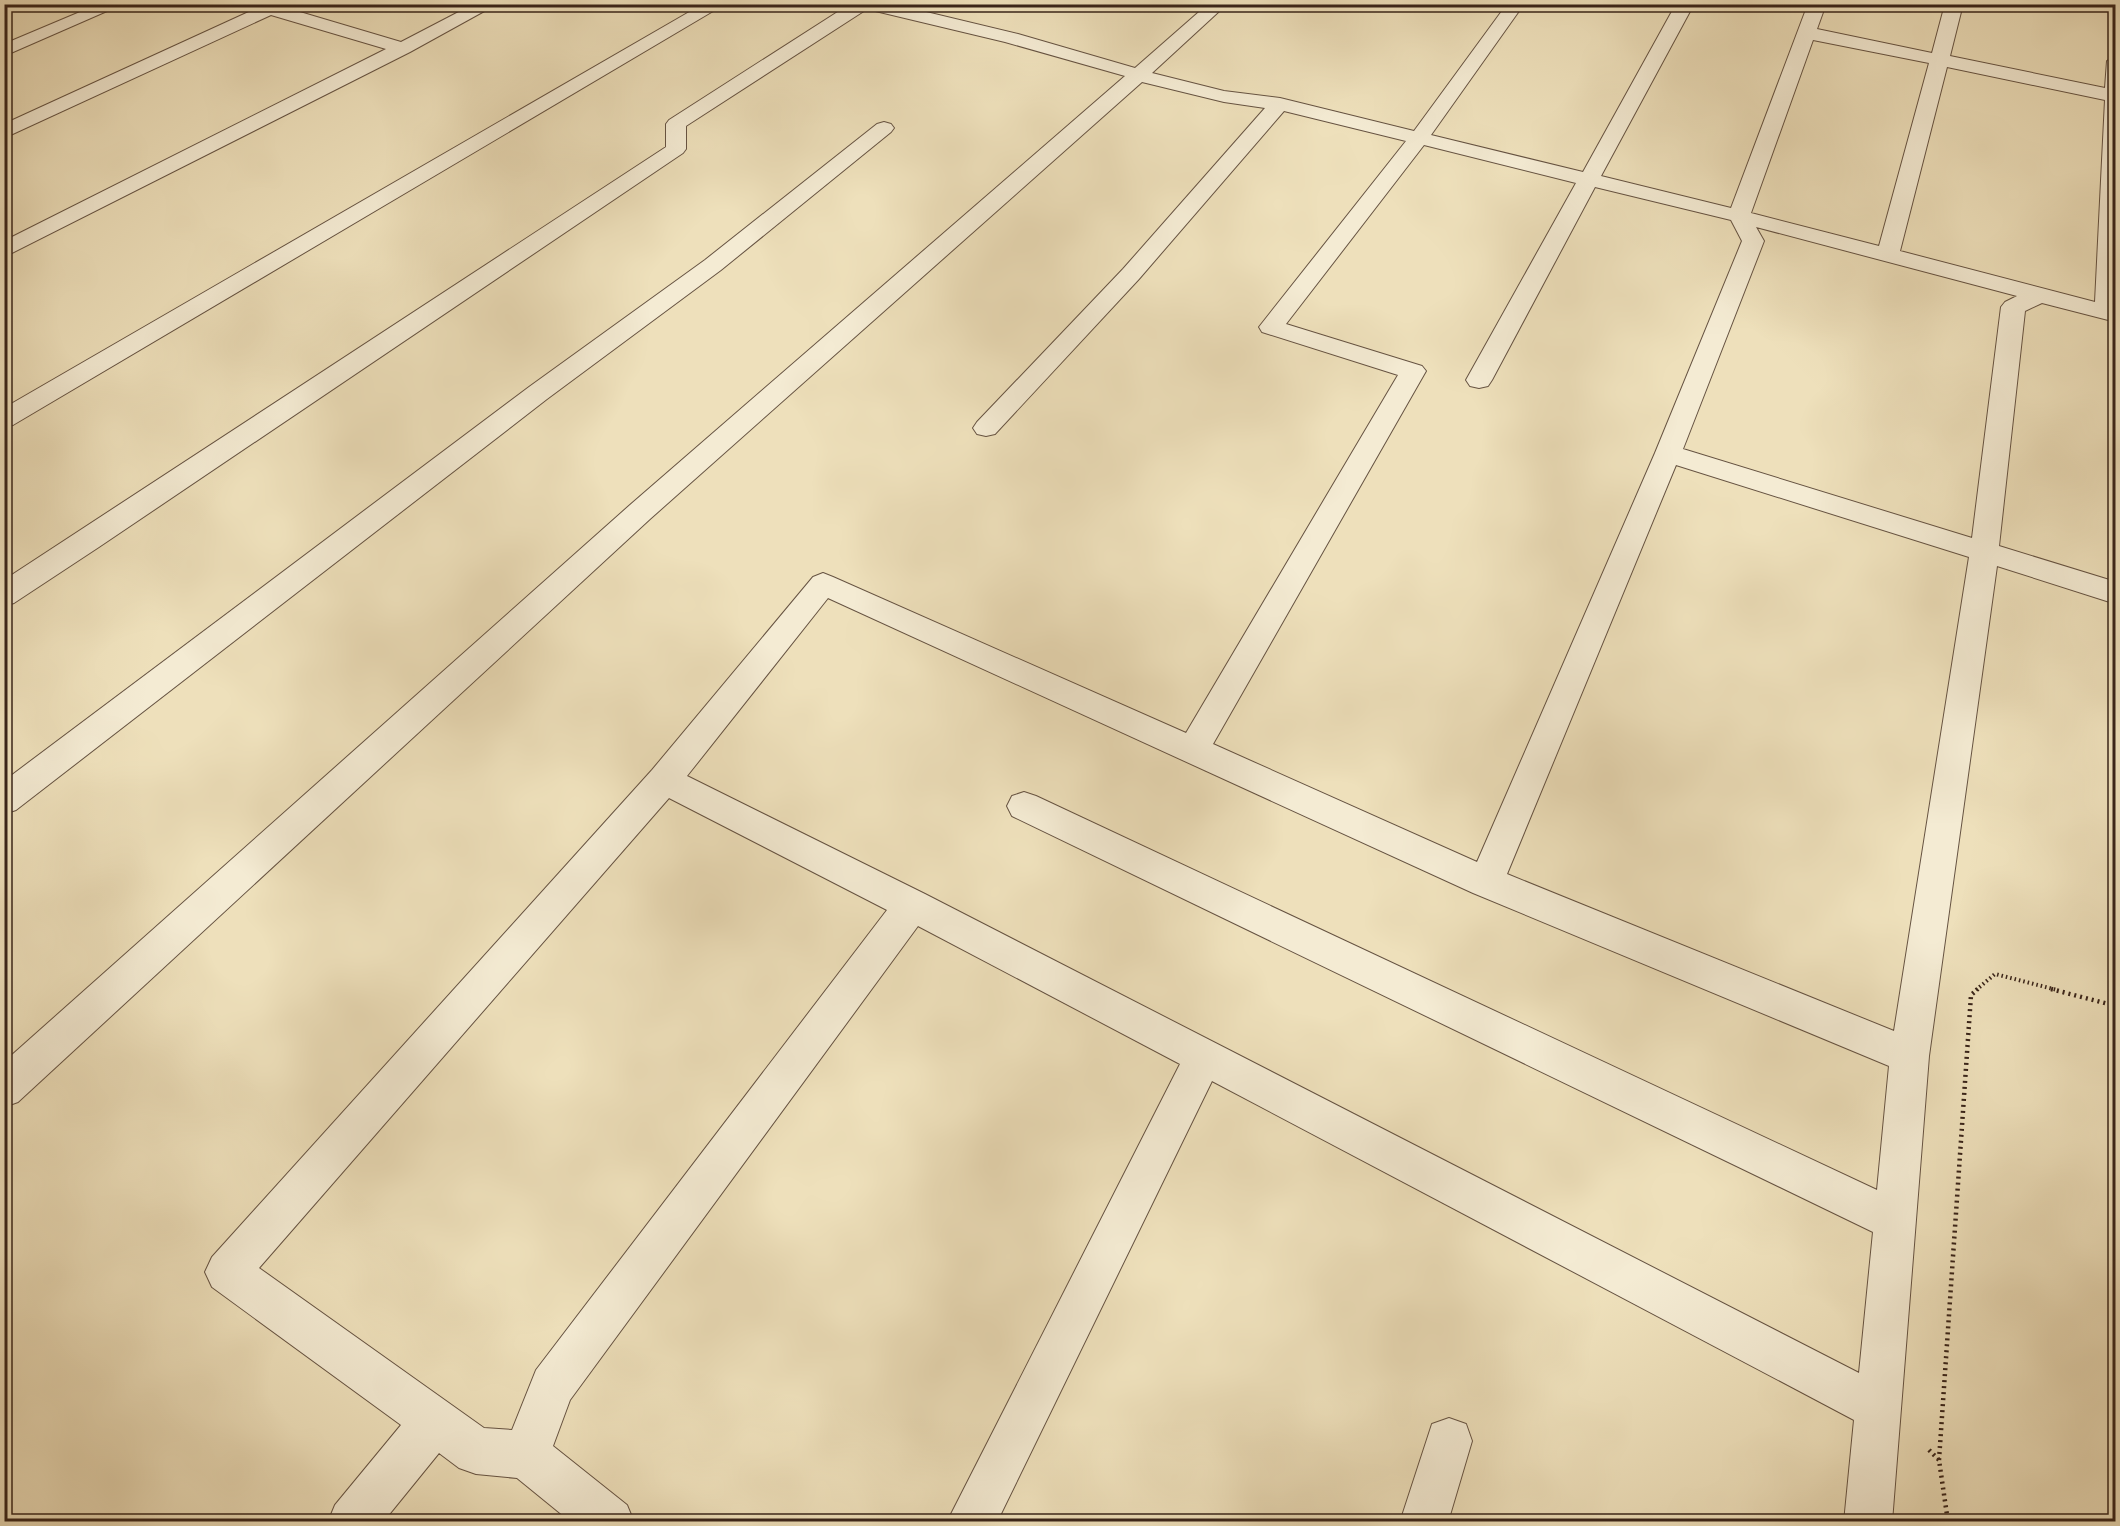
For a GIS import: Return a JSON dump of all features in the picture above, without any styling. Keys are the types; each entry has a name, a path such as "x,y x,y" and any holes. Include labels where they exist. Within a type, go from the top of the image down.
{"street":[{"path":"4,51 114,4"},
{"path":"4,250 489,4"},
{"path":"4,420 717,4"},
{"path":"4,595 215,458 482,276 676,149 676,124 863,4"},
{"path":"868,4 1057,50 1141,75 1247,102 1280,104 1739,216 2111,314 2115,61"},
{"path":"4,1088 640,512 1141,75 1219,4"},
{"path":"1192,751 1413,371 1271,327 1419,139 1516,4"},
{"path":"1479,380 1685,4"},
{"path":"1486,882 1668,453 1753,241 1739,216 1817,4"},
{"path":"1888,255 1954,4"},
{"path":"4,132 260,7 403,48"},
{"path":"1807,33 2115,96"},
{"path":"986,428 1131,274 1280,104"},
{"path":"4,800 538,393 713,265 884,128"},
{"path":"1868,1521 1880,1409 1910,1056 1983,551 2013,307 2039,295"},
{"path":"1668,453 2115,593"},
{"path":"610,1521 526,1455 476,1450 227,1272 664,780 823,584 1486,882 1910,1056"},
{"path":"664,780 912,905 1880,1409"},
{"path":"1024,806 1896,1221"},
{"path":"526,1455 552,1386 912,905"},
{"path":"971,1521 1204,1057"},
{"path":"352,1521 435,1421"},
{"path":"1424,1521 1449,1441"}],"path":[{"path":"1940,1460 1971,995 1995,974 2115,1006"}]}
